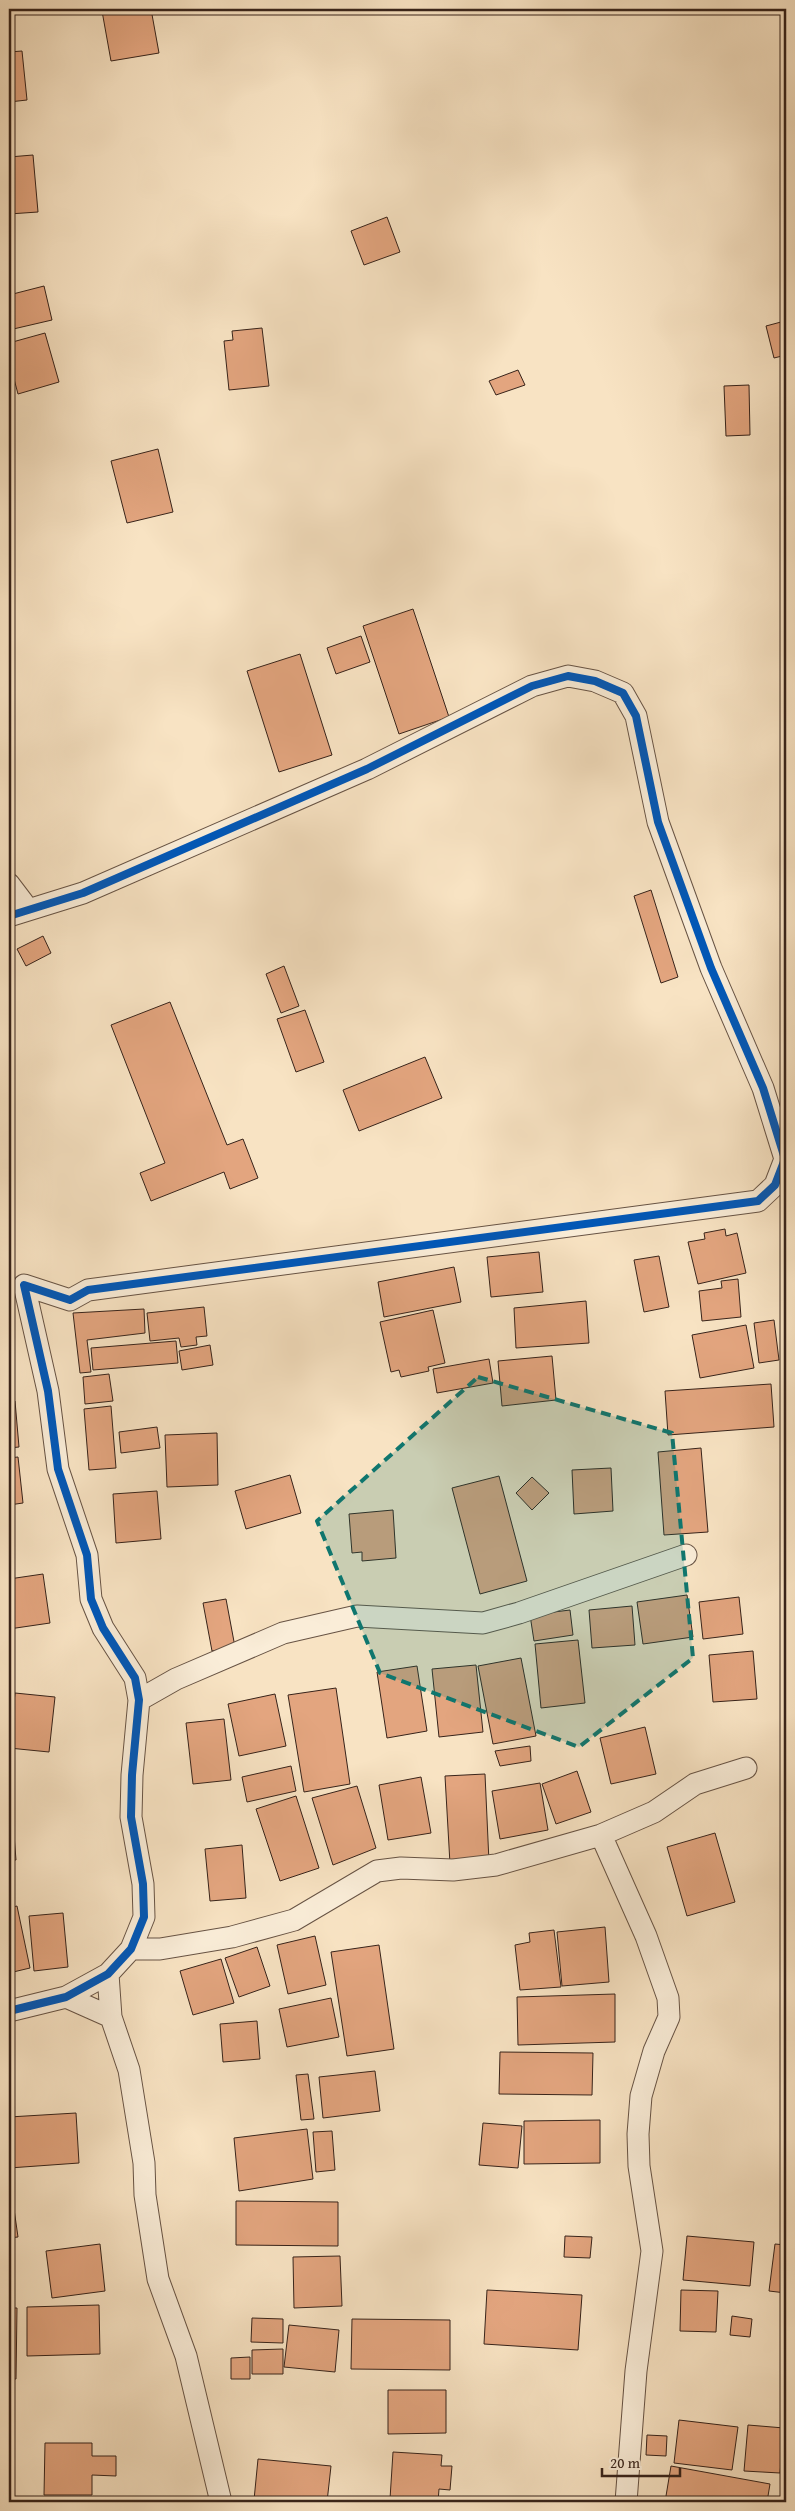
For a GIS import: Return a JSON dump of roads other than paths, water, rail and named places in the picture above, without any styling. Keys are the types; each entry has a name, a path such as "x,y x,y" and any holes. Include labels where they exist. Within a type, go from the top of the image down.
{"street":[{"path":"9,884 18,913 83,893 367,769 532,686 568,676 595,681 623,693 636,716 658,822 711,968 763,1088 785,1159 775,1185 758,1201 88,1290 70,1300 24,1285 48,1391 58,1469 87,1555 91,1599 103,1628 135,1678 139,1700 132,1775 131,1818 143,1884 144,1917 131,1949 108,1974 66,1997 9,2011"},
{"path":"139,1700 176,1679 283,1633 357,1616 483,1623 519,1613 686,1555"},
{"path":"131,1949 160,1949 232,1937 294,1920 377,1871 401,1868 453,1870 496,1865 601,1835 654,1812 695,1784 746,1768"},
{"path":"601,1835 646,1936 668,1998 669,2017 654,2051 640,2105 638,2134 639,2166 652,2251 636,2372 626,2502"},
{"path":"108,1974 111,2017 129,2070 144,2163 146,2204 158,2279 186,2356 221,2502"},
{"path":"66,1997 111,2017"}]}
